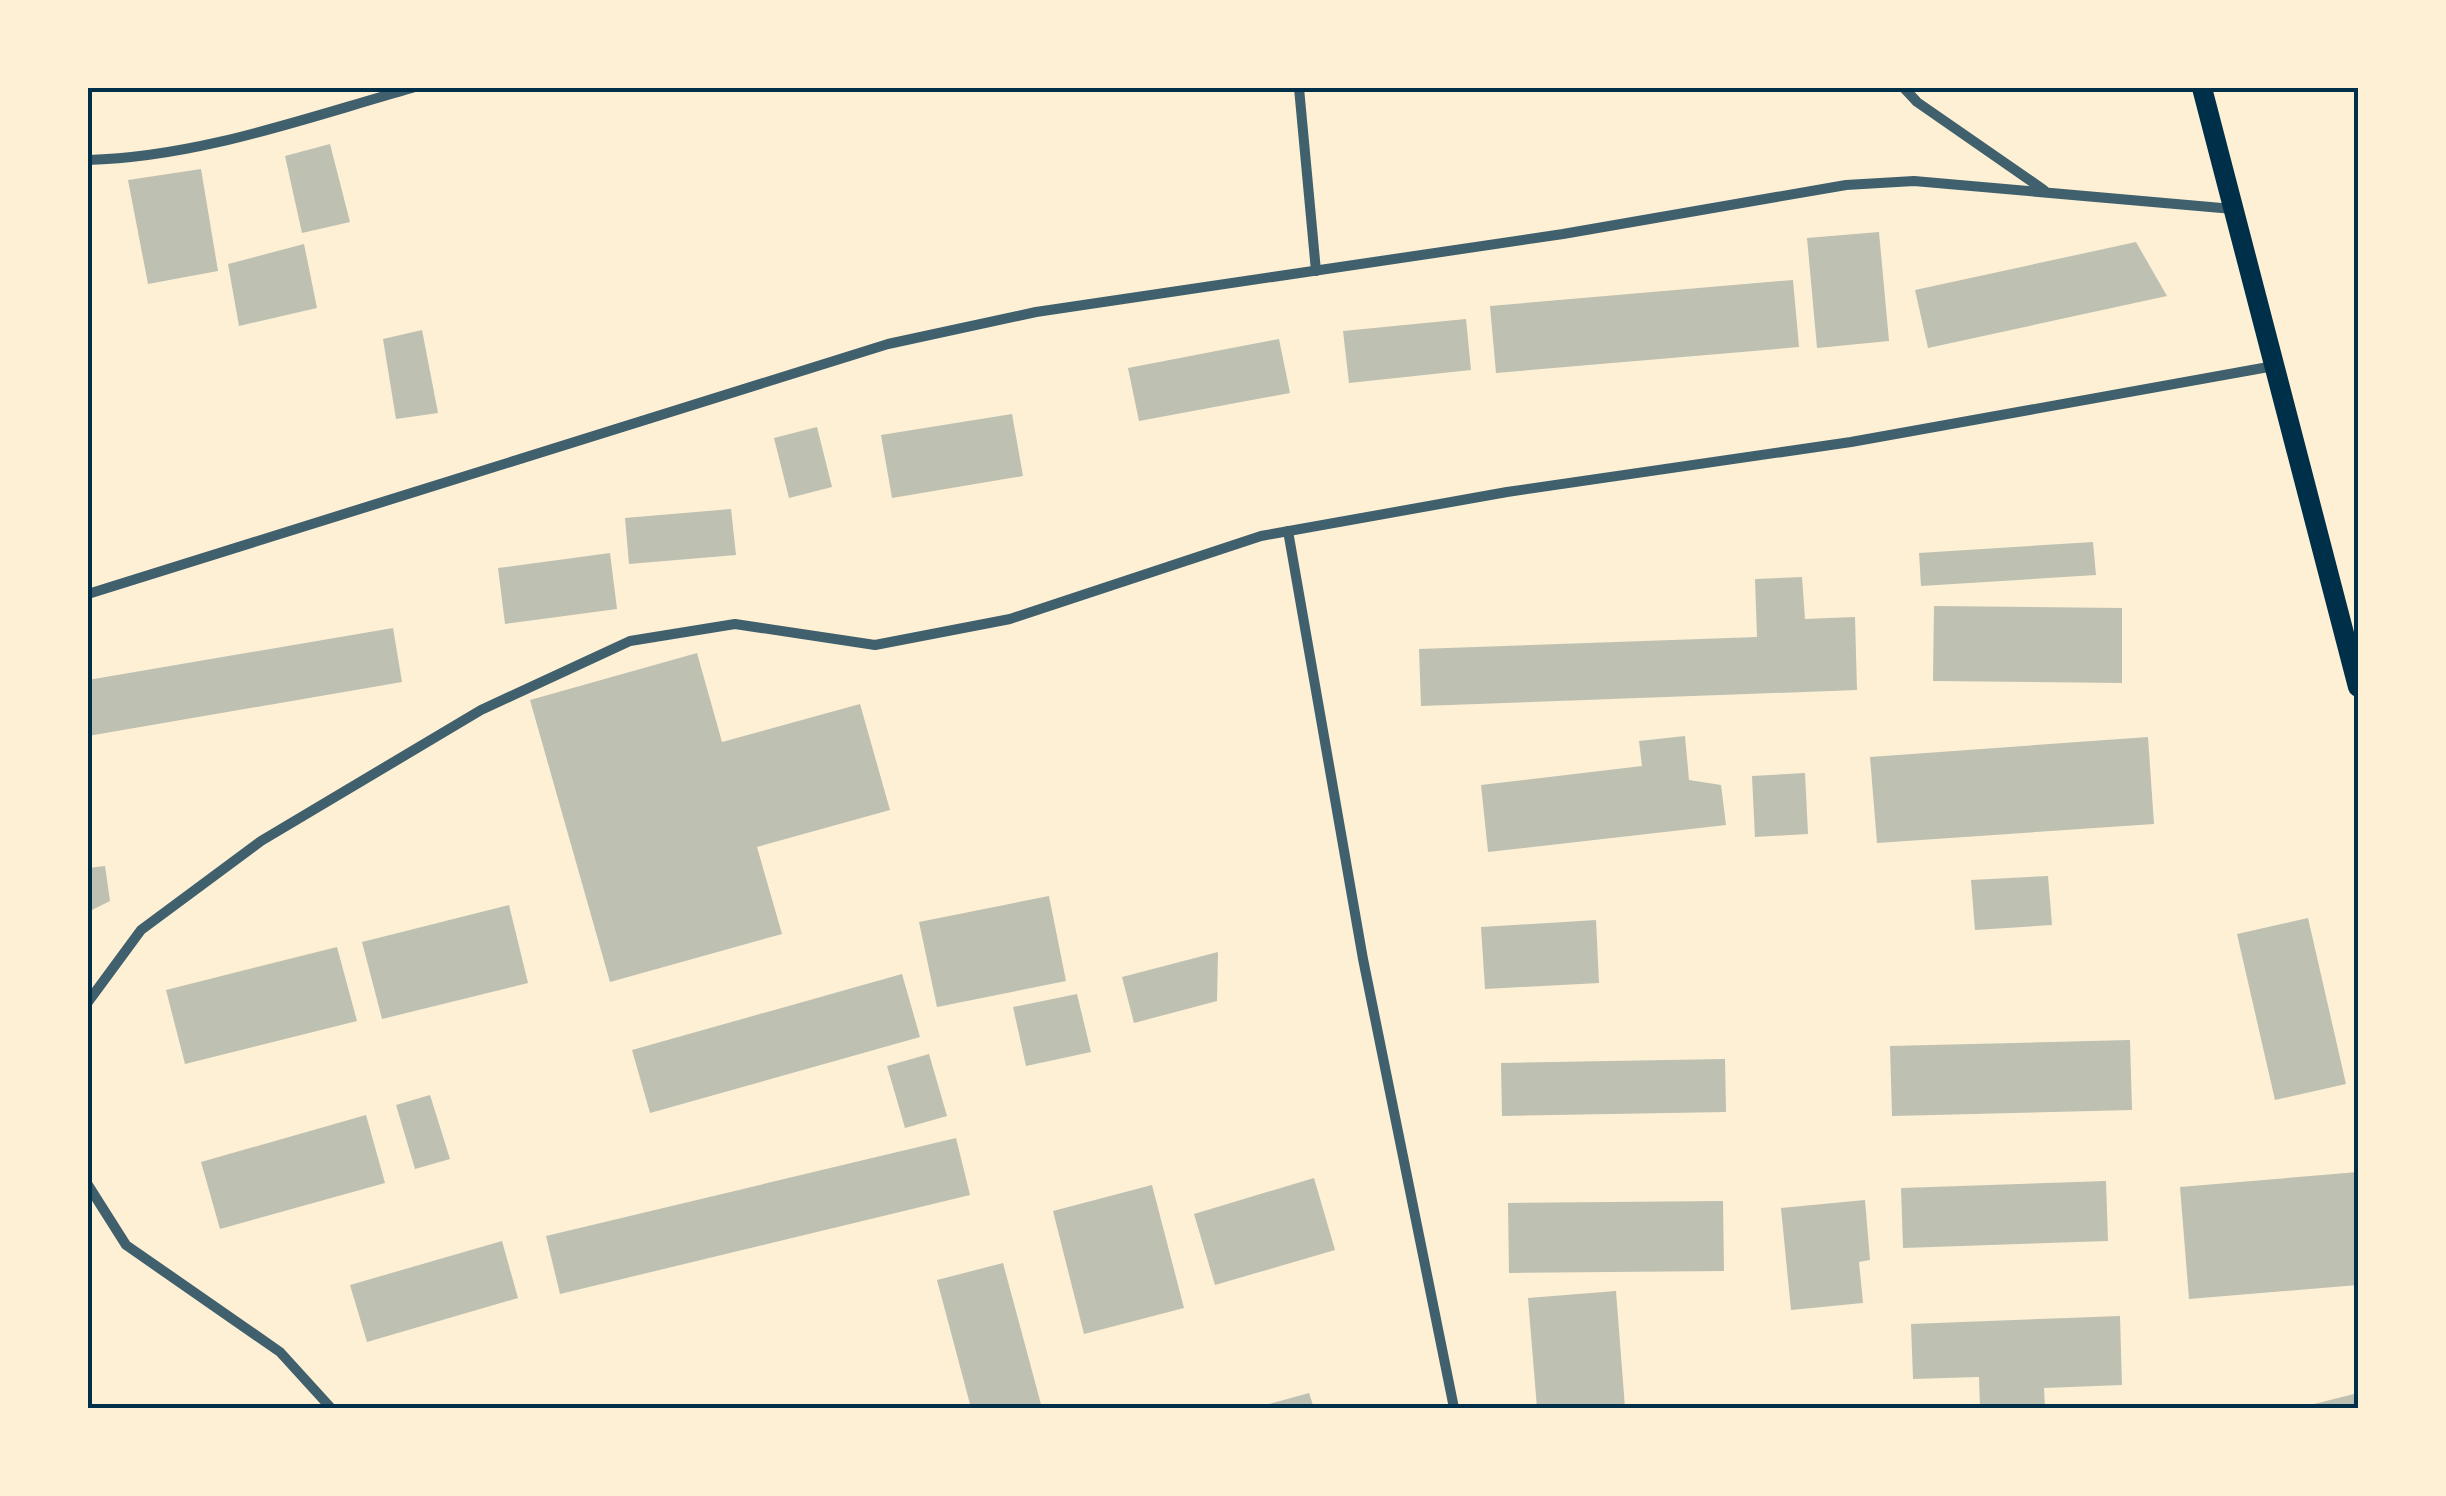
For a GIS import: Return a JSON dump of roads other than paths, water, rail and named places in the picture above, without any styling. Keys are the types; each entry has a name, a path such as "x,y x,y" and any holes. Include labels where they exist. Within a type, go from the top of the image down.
{"main road":[{"path":"2202,88 2358,687"}],"street":[{"path":"88,160 131,158 210,145 412,88"},
{"path":"1299,88 1316,271"},
{"path":"1904,88 1917,102 2046,192"},
{"path":"88,594 888,344 1036,312 1563,234 1846,185 1914,181 2233,209"},
{"path":"88,1002 142,930 261,840 481,710 630,641 735,624 875,646 1010,619 1260,536 1507,492 1851,442 2274,366"},
{"path":"1288,531 1363,959 1454,1408"},
{"path":"88,1185 126,1245 280,1352 331,1408"}]}
